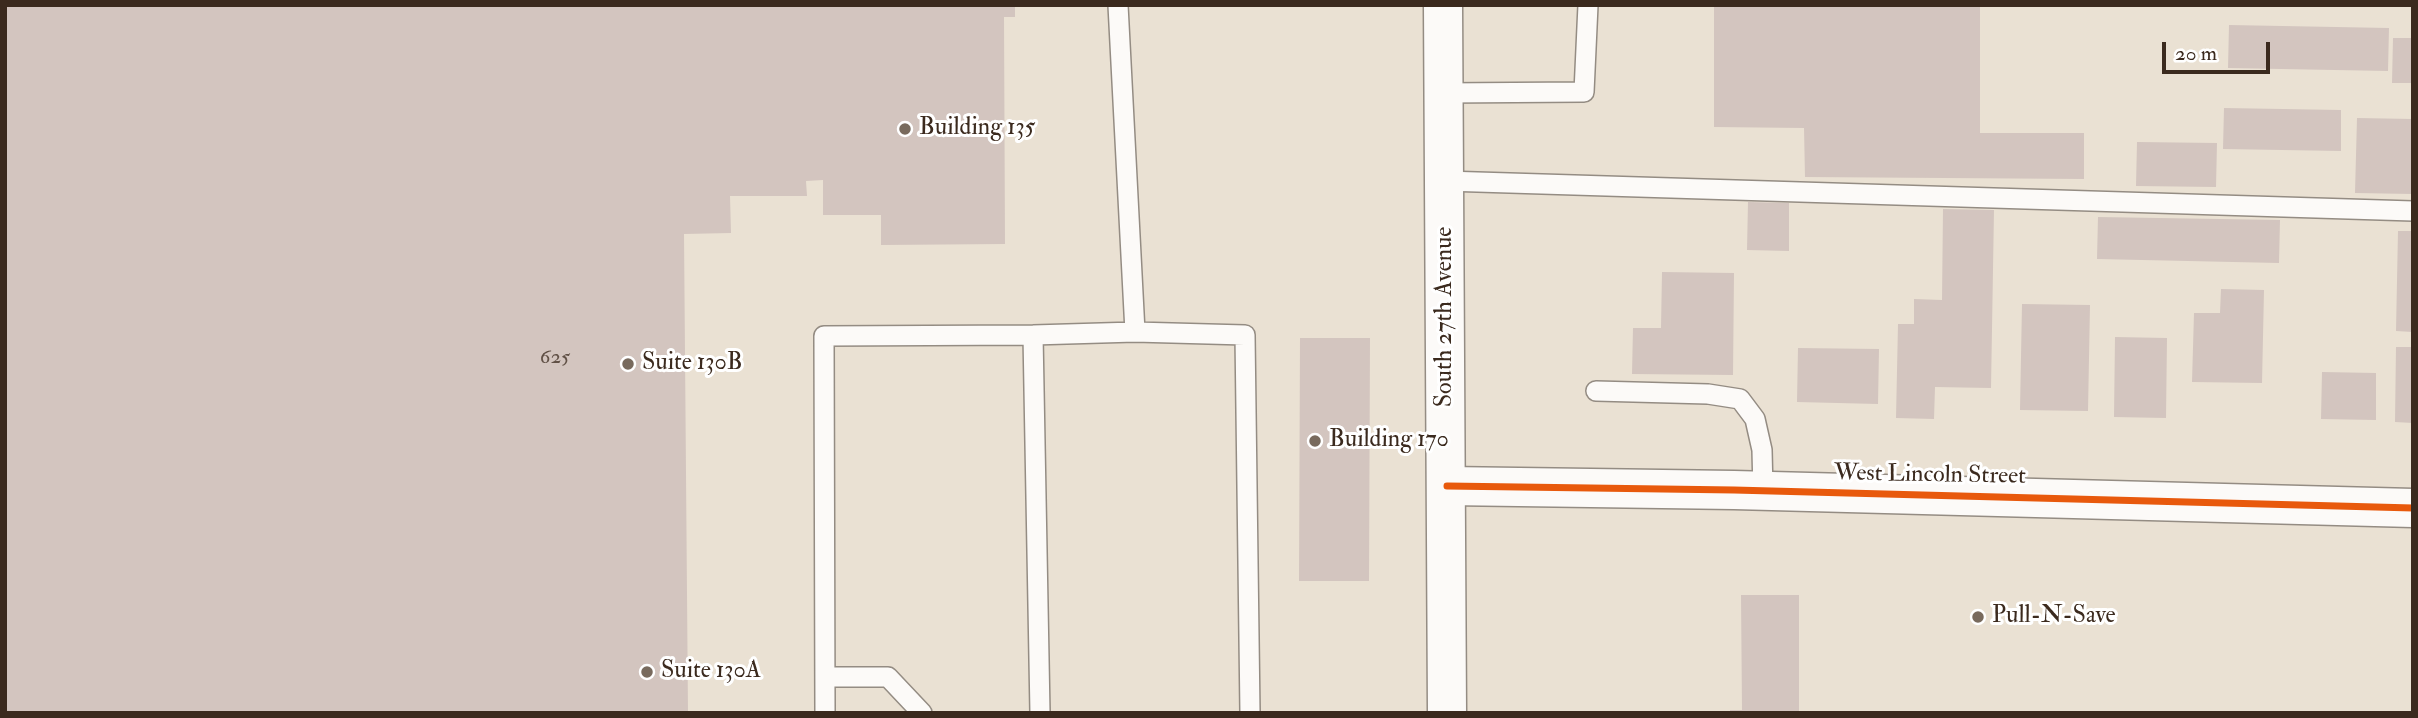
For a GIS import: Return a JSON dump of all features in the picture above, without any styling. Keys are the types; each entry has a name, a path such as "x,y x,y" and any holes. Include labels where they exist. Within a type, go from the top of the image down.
{"street":[{"name":"South 27th Avenue","path":"1443,5 1447,713"},
{"name":"West Lincoln Street","path":"1447,486 1763,491 2413,508"}],"lane":[{"path":"1118,5 1135,332"},
{"path":"1444,93 1584,92 1588,5"},
{"path":"1445,181 2413,211"},
{"path":"825,713 824,336 1135,332 1245,335 1251,713"},
{"path":"1033,335 1040,713"},
{"path":"1596,391 1708,394 1740,399 1755,419 1762,450 1763,491"},
{"path":"826,677 888,677 922,713"}],"building":[{"path":"5,5 1015,5 1015,17 1004,17 1005,244 881,245 881,215 823,215 823,180 806,181 807,196 730,196 731,233 684,234 688,713 5,713"},
{"path":"1714,5 1980,5 1980,133 2084,133 2084,179 1805,177 1804,128 1714,127"},
{"path":"2229,25 2389,28 2388,71 2228,68"},
{"path":"2393,38 2413,38 2413,83 2392,83"},
{"path":"2224,108 2341,110 2341,151 2223,149"},
{"path":"2357,118 2413,119 2413,194 2355,193"},
{"path":"2137,142 2217,143 2216,187 2136,186"},
{"path":"1748,202 1789,203 1789,251 1747,250"},
{"path":"1943,209 1994,210 1991,388 1935,387 1934,419 1896,418 1898,324 1914,324 1914,299 1942,300"},
{"path":"2098,217 2280,220 2279,263 2097,259"},
{"path":"2398,231 2413,231 2413,332 2396,331"},
{"path":"1662,272 1734,273 1733,375 1632,374 1633,328 1661,328"},
{"path":"2221,289 2264,290 2262,383 2192,382 2194,313 2220,313"},
{"path":"2022,304 2090,305 2088,411 2020,410"},
{"path":"2115,337 2167,338 2166,418 2114,417"},
{"path":"1300,338 1370,338 1369,581 1299,581"},
{"path":"2396,347 2413,347 2413,423 2395,422"},
{"path":"1798,348 1879,349 1878,404 1797,402"},
{"path":"2322,372 2376,373 2376,420 2321,419"},
{"path":"1741,595 1799,595 1799,713 1730,713 1730,710 1742,710"}],"cycle path":[{"path":"1447,486 1734,490 2413,508"}],"place":[{"name":"Building 135","path":"905,129"},
{"name":"Suite 130B","path":"628,364"},
{"name":"Building 170","path":"1315,441"},
{"name":"Pull-N-Save","path":"1978,617"},
{"name":"Suite 130A","path":"647,672"}]}
